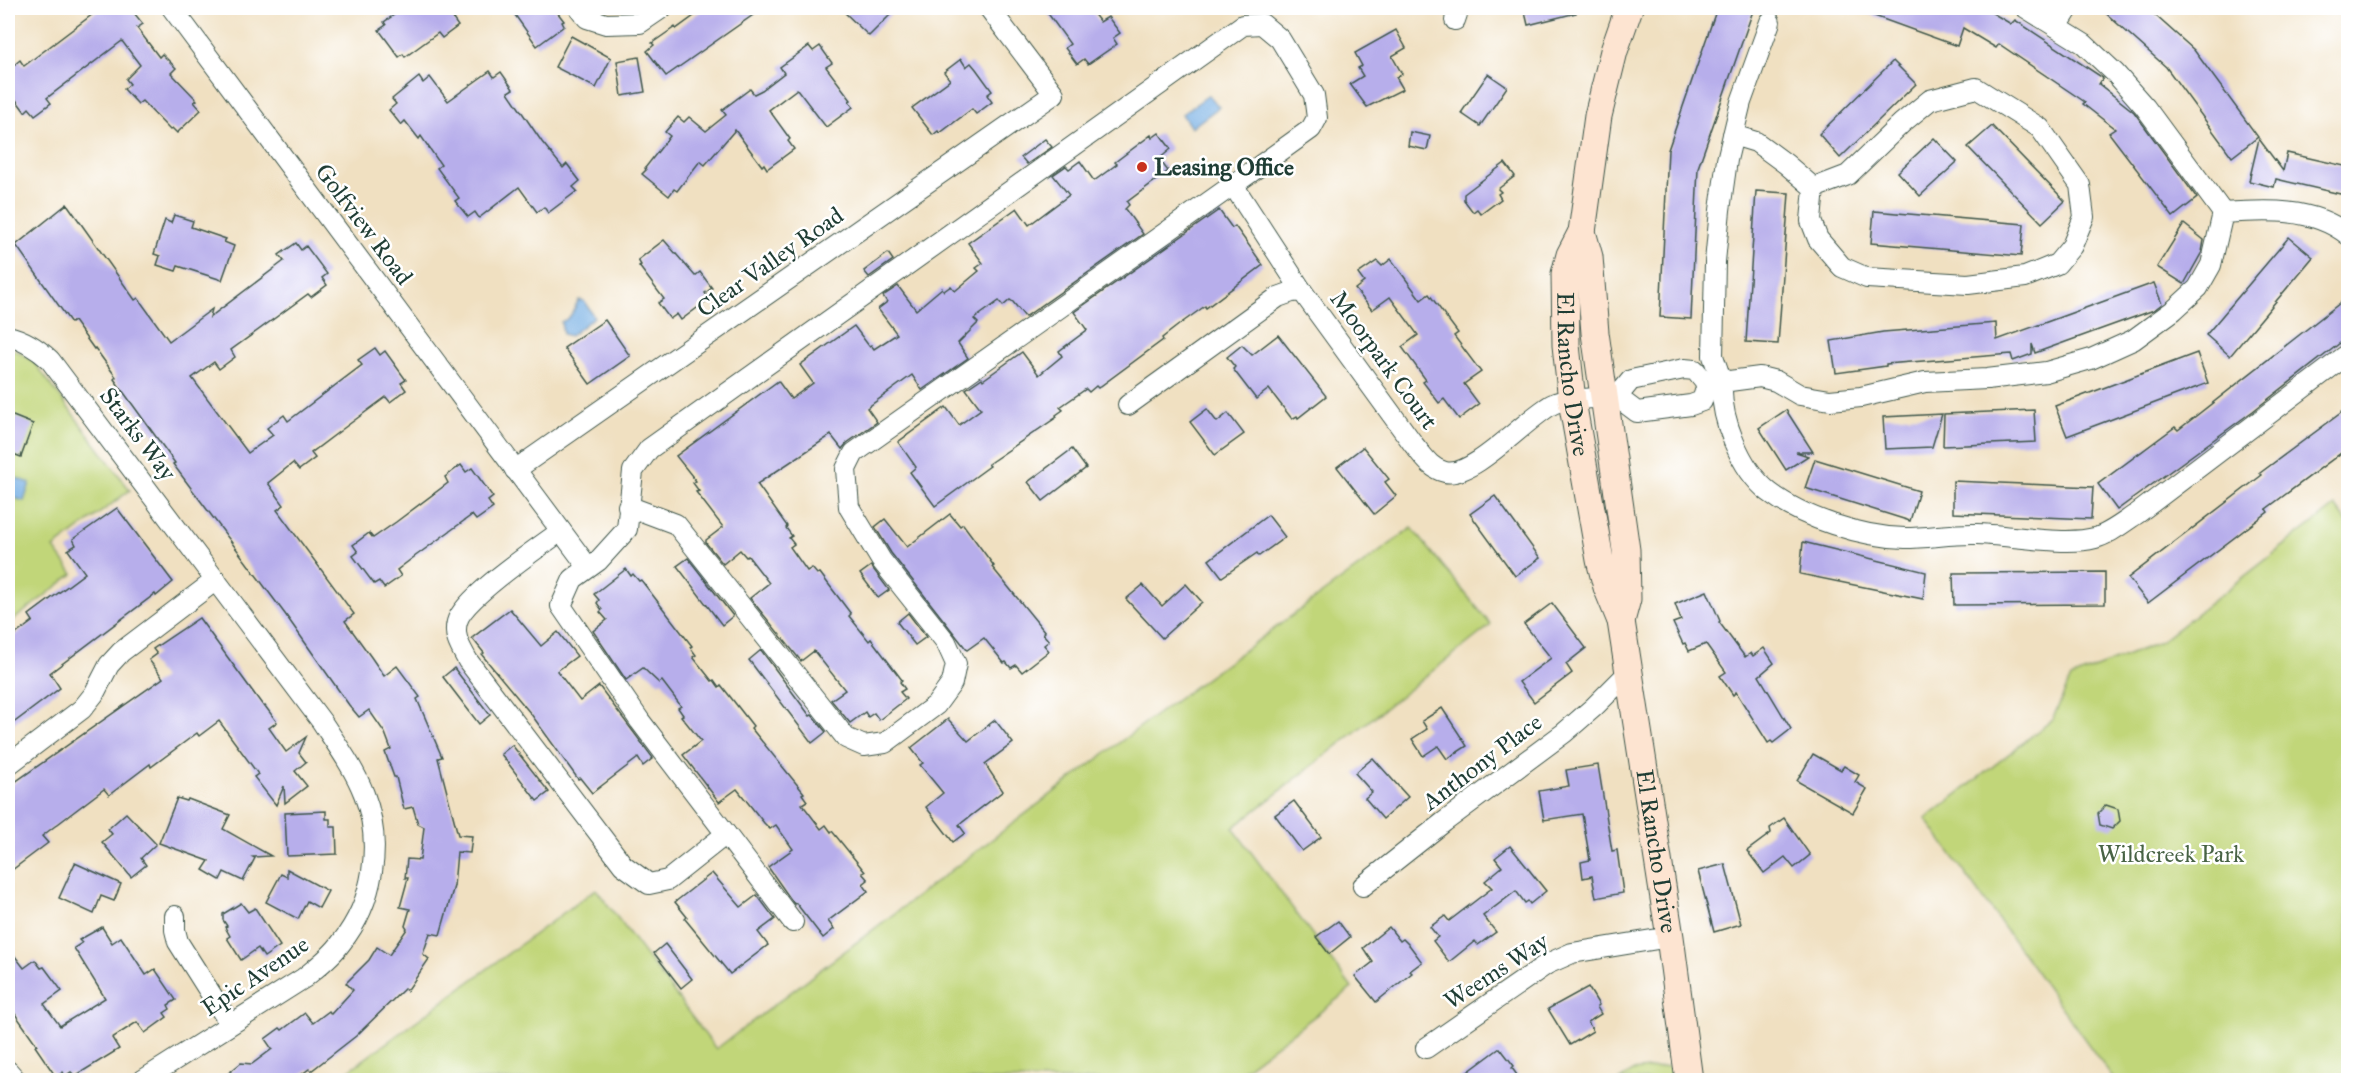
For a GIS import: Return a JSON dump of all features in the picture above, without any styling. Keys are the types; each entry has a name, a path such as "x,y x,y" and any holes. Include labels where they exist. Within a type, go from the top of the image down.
{"main road":[{"name":"El Rancho Drive","path":"1629,8 1614,51 1598,116 1582,232 1570,255 1565,274 1566,345 1572,400 1600,560 1607,587 1621,621 1670,937 1689,1080"},
{"name":"El Rancho Drive","path":"1582,232 1589,257 1595,333 1611,397 1626,550 1627,599 1621,621"}],"street":[{"name":"Golfview Road","path":"172,8 588,567"},
{"path":"579,8 587,18 606,24 640,23 662,8"},
{"name":"Clear Valley Road","path":"515,470 1053,94 989,8"},
{"path":"1611,397 1631,380 1684,369 1695,370 1714,383 1760,377 1776,381 1800,395 1830,400 1861,397 1925,382 1987,379 2046,372 2091,359 2133,340 2174,310 2198,288 2211,265 2223,213 2145,107 2115,73 2085,44 2026,8"},
{"path":"2057,27 2069,8"},
{"path":"1770,22 1741,102 1727,160 1716,262 1713,356 1714,383 1731,438 1766,490 1785,503 1838,526 1904,538 1975,534 2073,541 2094,539 2138,513 2349,354"},
{"path":"628,506 676,524 846,738 864,746 885,743 936,705 952,683 956,664 946,642 881,560 849,507 846,469 854,453 1311,129 1317,118 1314,95 1280,39 1262,24 1242,25 649,448 633,471 628,506 627,529 598,561 573,579 561,606 640,721 793,922"},
{"path":"1976,88 2040,128 2080,185 2084,217 2072,246 2057,264 2025,278 1968,284 1867,278 1842,267 1818,239 1811,221 1814,188 1848,175 1902,123 1930,100 1976,88"},
{"path":"1733,135 1756,142 1814,188"},
{"path":"1233,185 1302,291"},
{"path":"2223,213 2272,211 2301,214 2321,218 2349,235"},
{"name":"Moorpark Court","path":"1128,405 1278,297 1302,291 1420,453 1436,468 1444,472 1457,472 1474,464 1554,403 1572,400"},
{"name":"Starks Way","path":"8,336 36,347 50,360 322,722"},
{"path":"1662,374 1669,407"},
{"path":"1572,400 1611,397 1636,411 1691,405 1702,401 1714,383"},
{"path":"561,531 470,600 457,621 456,640 468,661 623,865 649,884 668,880 726,834"},
{"path":"8,765 82,709 94,694 114,659 216,580"},
{"name":"Anthony Place","path":"1363,886 1444,822 1564,733 1628,673"},
{"name":"Epic Avenue","path":"143,1080 304,978 325,962 342,943 357,920 367,896 373,870 374,842 371,818 364,794 353,771 322,722"},
{"path":"175,916 178,942 230,1024"},
{"name":"Weems Way","path":"1426,1048 1553,960 1572,953 1670,937"},
{"path":"8,1071 16,1080"}],"green space":[{"path":"8,348 34,362 130,490 54,548 73,574 8,624"},
{"name":"Wildcreek Park","path":"2335,506 2348,523 2348,1080 2114,1080 1926,819 2052,720 2071,678 2160,642"},
{"path":"1412,528 1491,625 1233,828 1352,988 1230,1080 336,1080 596,889 716,1049 1149,720"},
{"path":"1670,1066 1671,1080 1620,1080 1633,1071"}],"water":[{"path":"1209,95 1219,107 1191,128 1182,114"},
{"path":"579,300 584,301 594,317 570,336 563,334 561,322 571,315"},
{"path":"8,475 30,483 24,501 8,496"}],"building":[{"path":"101,8 130,8 143,24 137,28 159,57 162,54 176,68 171,73 197,100 194,102 201,110 177,133 172,128 170,130 142,101 138,104 124,89 130,84 126,79 140,65 122,41 47,98 51,103 35,115 29,108 25,112 8,89 8,70 20,60 24,66"},
{"path":"404,8 470,8 453,19 458,26 442,38 438,33 405,57 403,54 399,57 379,30 386,25 384,22"},
{"path":"510,8 554,8 564,21 562,22 564,26 537,46"},
{"path":"705,8 763,8 666,76 647,51 654,45 652,43"},
{"path":"840,8 897,8 869,36"},
{"path":"1044,8 1089,8 1100,22 1108,17 1120,33 1113,38 1117,44 1088,64 1084,59 1077,64 1065,48 1070,44"},
{"path":"1524,8 1575,8 1576,13 1528,25"},
{"path":"1717,8 1754,8 1698,168 1691,319 1660,317 1668,150"},
{"path":"1856,8 1984,8 2011,24 2015,20 2103,78 2099,84 2134,112 2197,198 2173,217 2109,133 2115,129 2083,104 2085,102 1999,44 1996,48 1963,28 1957,46"},
{"path":"2100,8 2147,8 2194,50 2258,137 2232,157 2166,67"},
{"path":"1396,30 1406,48 1392,56 1402,74 1396,77 1403,89 1367,107 1350,84 1363,76 1358,68 1362,66 1355,53"},
{"path":"571,36 611,58 596,88 555,67"},
{"path":"809,46 813,51 820,46 832,63 826,67 851,100 849,101 853,107 826,127 797,89 769,110 790,139 788,141 794,149 767,169 764,164 762,166 735,130 705,165 700,161 677,191 674,189 669,196 642,174 670,136 665,132 678,117 684,122 689,117 706,131 726,115 722,110 750,89 754,94 762,90 784,73 780,67"},
{"path":"639,57 645,92 622,96 617,61"},
{"path":"961,59 966,67 971,63 992,91 987,95 992,102 976,114 972,109 940,133 938,131 933,135 912,108 950,80 944,72"},
{"path":"1893,61 1916,84 1840,158 1819,134"},
{"path":"490,71 494,77 501,72 513,89 508,92 542,142 563,168 567,164 580,181 573,187 577,191 548,213 544,207 537,212 519,187 479,218 475,212 468,217 455,201 459,198 437,168 441,165 421,136 419,139 405,121 401,125 389,110 396,104 392,99 419,77 423,83 430,77 448,101"},
{"path":"1488,74 1507,87 1480,126 1461,113"},
{"path":"1992,126 2065,201 2042,223 1968,147"},
{"path":"1410,132 1430,136 1427,150 1408,146"},
{"path":"1159,133 1171,149 1159,159 1168,171 1127,202 1129,205 1125,209 1143,234 1025,317 1010,300 1003,306 999,301 974,319 978,323 958,343 968,358 922,390 912,375 867,408 877,422 842,449 831,435 757,484 787,526 792,536 789,538 794,544 790,547 807,571 812,568 817,574 820,573 851,614 849,616 869,641 871,639 902,680 900,682 905,689 900,692 906,699 879,720 874,713 868,717 865,712 850,723 831,700 845,690 814,651 801,661 750,598 769,583 748,556 746,557 740,550 723,564 706,543 706,540 723,527 696,492 699,491 693,483 696,481 676,456 778,381 791,399 813,383 800,365 854,326 869,346 871,345 874,349 897,334 878,309 887,302 883,296 898,286 916,310 942,288 944,291 951,286 955,291 979,271 976,268 983,263 968,243 1017,208 1029,225 1069,195 1053,175 1066,166 1069,169 1080,161 1094,181 1151,135 1152,138"},
{"path":"1934,138 1957,162 1920,196 1898,172"},
{"path":"1045,139 1052,147 1027,164 1021,157"},
{"path":"2259,139 2283,171 2287,153 2349,167 2349,196 2276,179 2274,187 2249,181"},
{"path":"1505,163 1515,176 1498,189 1501,192 1498,194 1501,199 1481,214 1477,209 1473,212 1464,200 1464,194"},
{"path":"1756,191 1789,193 1778,344 1746,342"},
{"path":"67,204 135,300 138,298 169,341 212,309 210,317 284,261 279,255 296,243 301,250 306,246 327,274 322,278 327,285 311,297 308,294 231,350 235,357 219,369 214,362 192,378 248,453 273,435 267,428 284,415 288,421 362,365 358,360 375,348 380,355 385,351 406,380 401,383 406,390 390,402 386,397 344,428 311,453 315,458 299,470 293,463 268,483 284,505 277,510 354,614 345,621 384,676 397,666 420,697 417,699 442,757 438,758 458,835 472,836 470,853 457,852 454,886 440,935 430,933 423,954 429,959 407,991 404,989 356,1036 311,1071 309,1069 294,1080 220,1080 241,1063 252,1064 272,1049 265,1039 305,1013 313,1023 329,1011 331,1014 353,990 346,983 369,960 377,947 389,955 407,929 405,926 410,909 400,907 408,878 405,878 407,859 420,860 424,827 418,824 413,807 404,809 396,777 394,777 385,752 391,749 385,733 369,710 359,717 349,705 285,614 173,464 175,463 114,379 116,377 74,321 71,323 16,245"},
{"path":"1219,210 1232,228 1235,226 1263,265 1206,308 1205,306 1180,324 1162,338 1163,340 1098,388 1096,386 1089,392 1086,389 1060,407 1063,410 1056,415 1057,417 988,464 990,466 935,506 910,472 916,467 898,442 946,407 959,425 981,409 966,389 982,378 983,380 1022,352 1039,375 1062,356 1059,351 1087,330 1074,312"},
{"path":"1874,211 2024,224 2021,256 1871,243"},
{"path":"174,215 193,221 191,227 226,239 224,242 234,246 222,280 178,266 176,271 157,265 160,256 154,254 165,220 171,223"},
{"path":"2184,224 2204,240 2202,252 2184,284 2157,267"},
{"path":"2289,237 2313,257 2230,356 2206,335"},
{"path":"664,240 695,276 700,272 712,288 705,293 709,299 681,320 677,314 670,319 658,303 664,299 639,266 641,265 638,260"},
{"path":"888,253 893,260 869,277 864,271"},
{"path":"1391,259 1421,300 1429,294 1458,333 1454,336 1481,372 1464,384 1479,404 1459,419 1444,399 1439,403 1423,382 1426,380 1402,347 1418,335 1390,297 1372,310 1355,289 1364,282 1358,274 1377,261 1382,266"},
{"path":"2154,283 2162,304 2154,310 2035,353 2032,344 2032,354 2013,361 2011,354 1886,364 1886,366 1836,373 1831,341 1883,332 1996,323 1997,340"},
{"path":"2349,296 2349,336 2253,411 2117,510 2098,484 2175,427 2178,430"},
{"path":"605,320 630,356 590,384 564,348"},
{"path":"1278,335 1326,396 1298,418 1297,416 1292,419 1269,389 1256,399 1233,369 1235,367 1227,357 1242,345 1252,355"},
{"path":"2197,353 2208,383 2067,436 2055,406"},
{"path":"2349,407 2349,447 2266,509 2268,512 2148,603 2128,578 2262,475 2260,473"},
{"path":"1207,409 1217,422 1228,413 1244,434 1215,455 1190,422"},
{"path":"1786,410 1813,452 1796,452 1808,456 1786,470 1759,428"},
{"path":"2034,410 2036,442 1943,446 1944,414"},
{"path":"8,414 33,424 21,457 8,452"},
{"path":"1942,414 1932,447 1885,449 1883,417"},
{"path":"1363,447 1389,479 1385,482 1396,496 1374,514 1337,467"},
{"path":"1072,449 1086,468 1043,501 1028,482"},
{"path":"1815,459 1919,491 1910,521 1805,488"},
{"path":"461,465 466,472 472,468 493,497 488,501 493,508 476,520 472,515 410,560 397,570 401,576 384,588 379,581 374,584 353,556 358,552 353,545 369,533 373,538 396,522 448,483 445,477"},
{"path":"1953,481 2093,487 2091,519 1953,513"},
{"path":"1495,496 1540,558 1515,576 1470,514"},
{"path":"117,508 173,582 50,673 60,688 8,727 8,640 33,621 29,615 85,573 68,550 76,545 73,539"},
{"path":"950,514 960,526 963,524 994,566 992,567 1045,632 1043,634 1049,641 1044,645 1049,651 1022,672 1016,665 1011,668 1006,662 1004,663 984,638 967,650 891,553 875,527 885,519 907,547"},
{"path":"1268,515 1285,537 1259,556 1257,553 1222,577 1209,560"},
{"path":"1803,542 1926,572 1923,599 1800,574"},
{"path":"688,558 733,616 722,625 677,566"},
{"path":"871,566 889,590 878,598 860,574"},
{"path":"626,569 631,576 633,574 639,581 641,580 692,646 690,647 696,655 693,657 712,681 714,680 719,687 721,685 753,726 751,728 804,793 802,794 807,801 802,804 821,829 826,825 865,872 862,873 868,880 863,884 868,891 828,921 834,929 823,938 796,903 794,904 768,867 793,849 776,825 770,829 737,789 719,802 683,755 701,741 681,716 683,715 678,708 681,706 662,681 659,683 643,668 626,680 593,631 607,620 600,612 602,610 597,603 599,600 594,594"},
{"path":"2105,572 2105,604 1954,605 1953,573"},
{"path":"1186,584 1202,602 1162,638 1126,599 1143,585 1162,606"},
{"path":"1707,591 1719,622 1745,657 1751,653 1753,656 1764,648 1774,663 1759,676 1791,729 1773,743 1771,741 1768,743 1736,692 1733,695 1720,676 1726,672 1706,644 1689,651 1673,623 1681,620 1675,604"},
{"path":"1552,603 1586,648 1566,664 1572,673 1534,702 1519,682 1551,658 1524,624"},
{"path":"510,609 541,646 558,632 577,656 557,671 580,701 599,686 653,758 643,766 638,758 592,793 580,778 578,779 531,714 482,655 484,653 472,638"},
{"path":"908,613 926,637 915,645 897,622"},
{"path":"199,618 277,722 269,728 286,752 306,737 299,753 306,762 295,771 307,786 285,803 284,786 276,805 254,777 258,774 219,721 199,736 197,733 151,767 150,764 109,795 104,789 42,836 48,843 8,873 8,787 163,678 149,660 157,654 153,649"},
{"path":"761,650 810,716 812,715 826,732 812,743 749,660"},
{"path":"454,668 490,715 479,724 443,677"},
{"path":"1442,708 1467,746 1447,759 1438,746 1423,756 1412,739 1427,729 1422,721"},
{"path":"948,719 968,741 995,720 1013,743 985,764 1003,791 959,825 965,833 953,842 926,807 943,793 920,765 923,763 911,748"},
{"path":"512,745 549,792 537,801 501,754"},
{"path":"1813,754 1841,770 1844,766 1859,775 1855,782 1867,789 1853,813 1797,781"},
{"path":"1373,758 1408,797 1383,819 1365,798 1372,792 1355,773"},
{"path":"1598,765 1612,851 1617,850 1623,893 1596,898 1592,876 1583,878 1581,862 1590,860 1582,814 1544,820 1539,791 1569,786 1566,770"},
{"path":"177,798 187,801 188,799 230,815 223,829 271,856 253,857 255,858 243,881 224,872 220,880 203,870 209,861 159,843"},
{"path":"1294,801 1321,837 1302,851 1275,815"},
{"path":"2106,805 2118,809 2120,821 2112,829 2100,825 2098,813"},
{"path":"326,811 326,819 330,819 330,827 336,827 337,854 287,856 285,813"},
{"path":"126,813 156,844 141,858 146,865 131,877 102,842 112,834 108,829"},
{"path":"1784,818 1810,855 1794,868 1785,857 1764,873 1747,851 1771,833 1770,828"},
{"path":"1510,846 1546,891 1530,904 1528,901 1525,903 1516,891 1483,916 1496,932 1478,945 1475,941 1449,962 1433,941 1438,937 1430,927 1445,916 1449,921 1492,888 1485,881 1502,867 1495,858"},
{"path":"75,863 121,884 114,901 101,896 94,914 59,898"},
{"path":"1725,864 1741,924 1714,932 1698,871"},
{"path":"287,869 328,891 319,908 307,901 298,919 266,902 281,874 287,877"},
{"path":"712,873 741,907 757,895 775,919 758,932 768,945 730,974 685,919 687,917 675,902"},
{"path":"241,903 248,912 255,908 280,946 264,957 258,948 241,960 227,938 230,936 225,927 227,926 223,920 223,914"},
{"path":"1338,921 1350,937 1329,954 1316,937"},
{"path":"102,927 112,943 121,937 146,975 155,969 176,1000 168,1005 170,1009 164,1013 167,1017 145,1033 137,1022 112,1038 119,1049 75,1076 71,1072 65,1076 63,1072 56,1077 8,1004 8,947 24,968 35,960 41,968 44,967 62,991 44,1004 60,1026 105,998 74,948 82,943 79,940"},
{"path":"1389,927 1400,941 1403,939 1410,946 1422,962 1376,1002 1355,976 1373,962 1363,948"},
{"path":"665,944 692,979 681,988 654,953"},
{"path":"1588,987 1599,1005 1597,1007 1601,1014 1588,1022 1593,1031 1570,1045 1548,1009"},
{"path":"1500,1048 1514,1066 1512,1068 1517,1075 1509,1080 1457,1080"}],"place":[{"name":"Leasing Office","path":"1142,167"}]}
